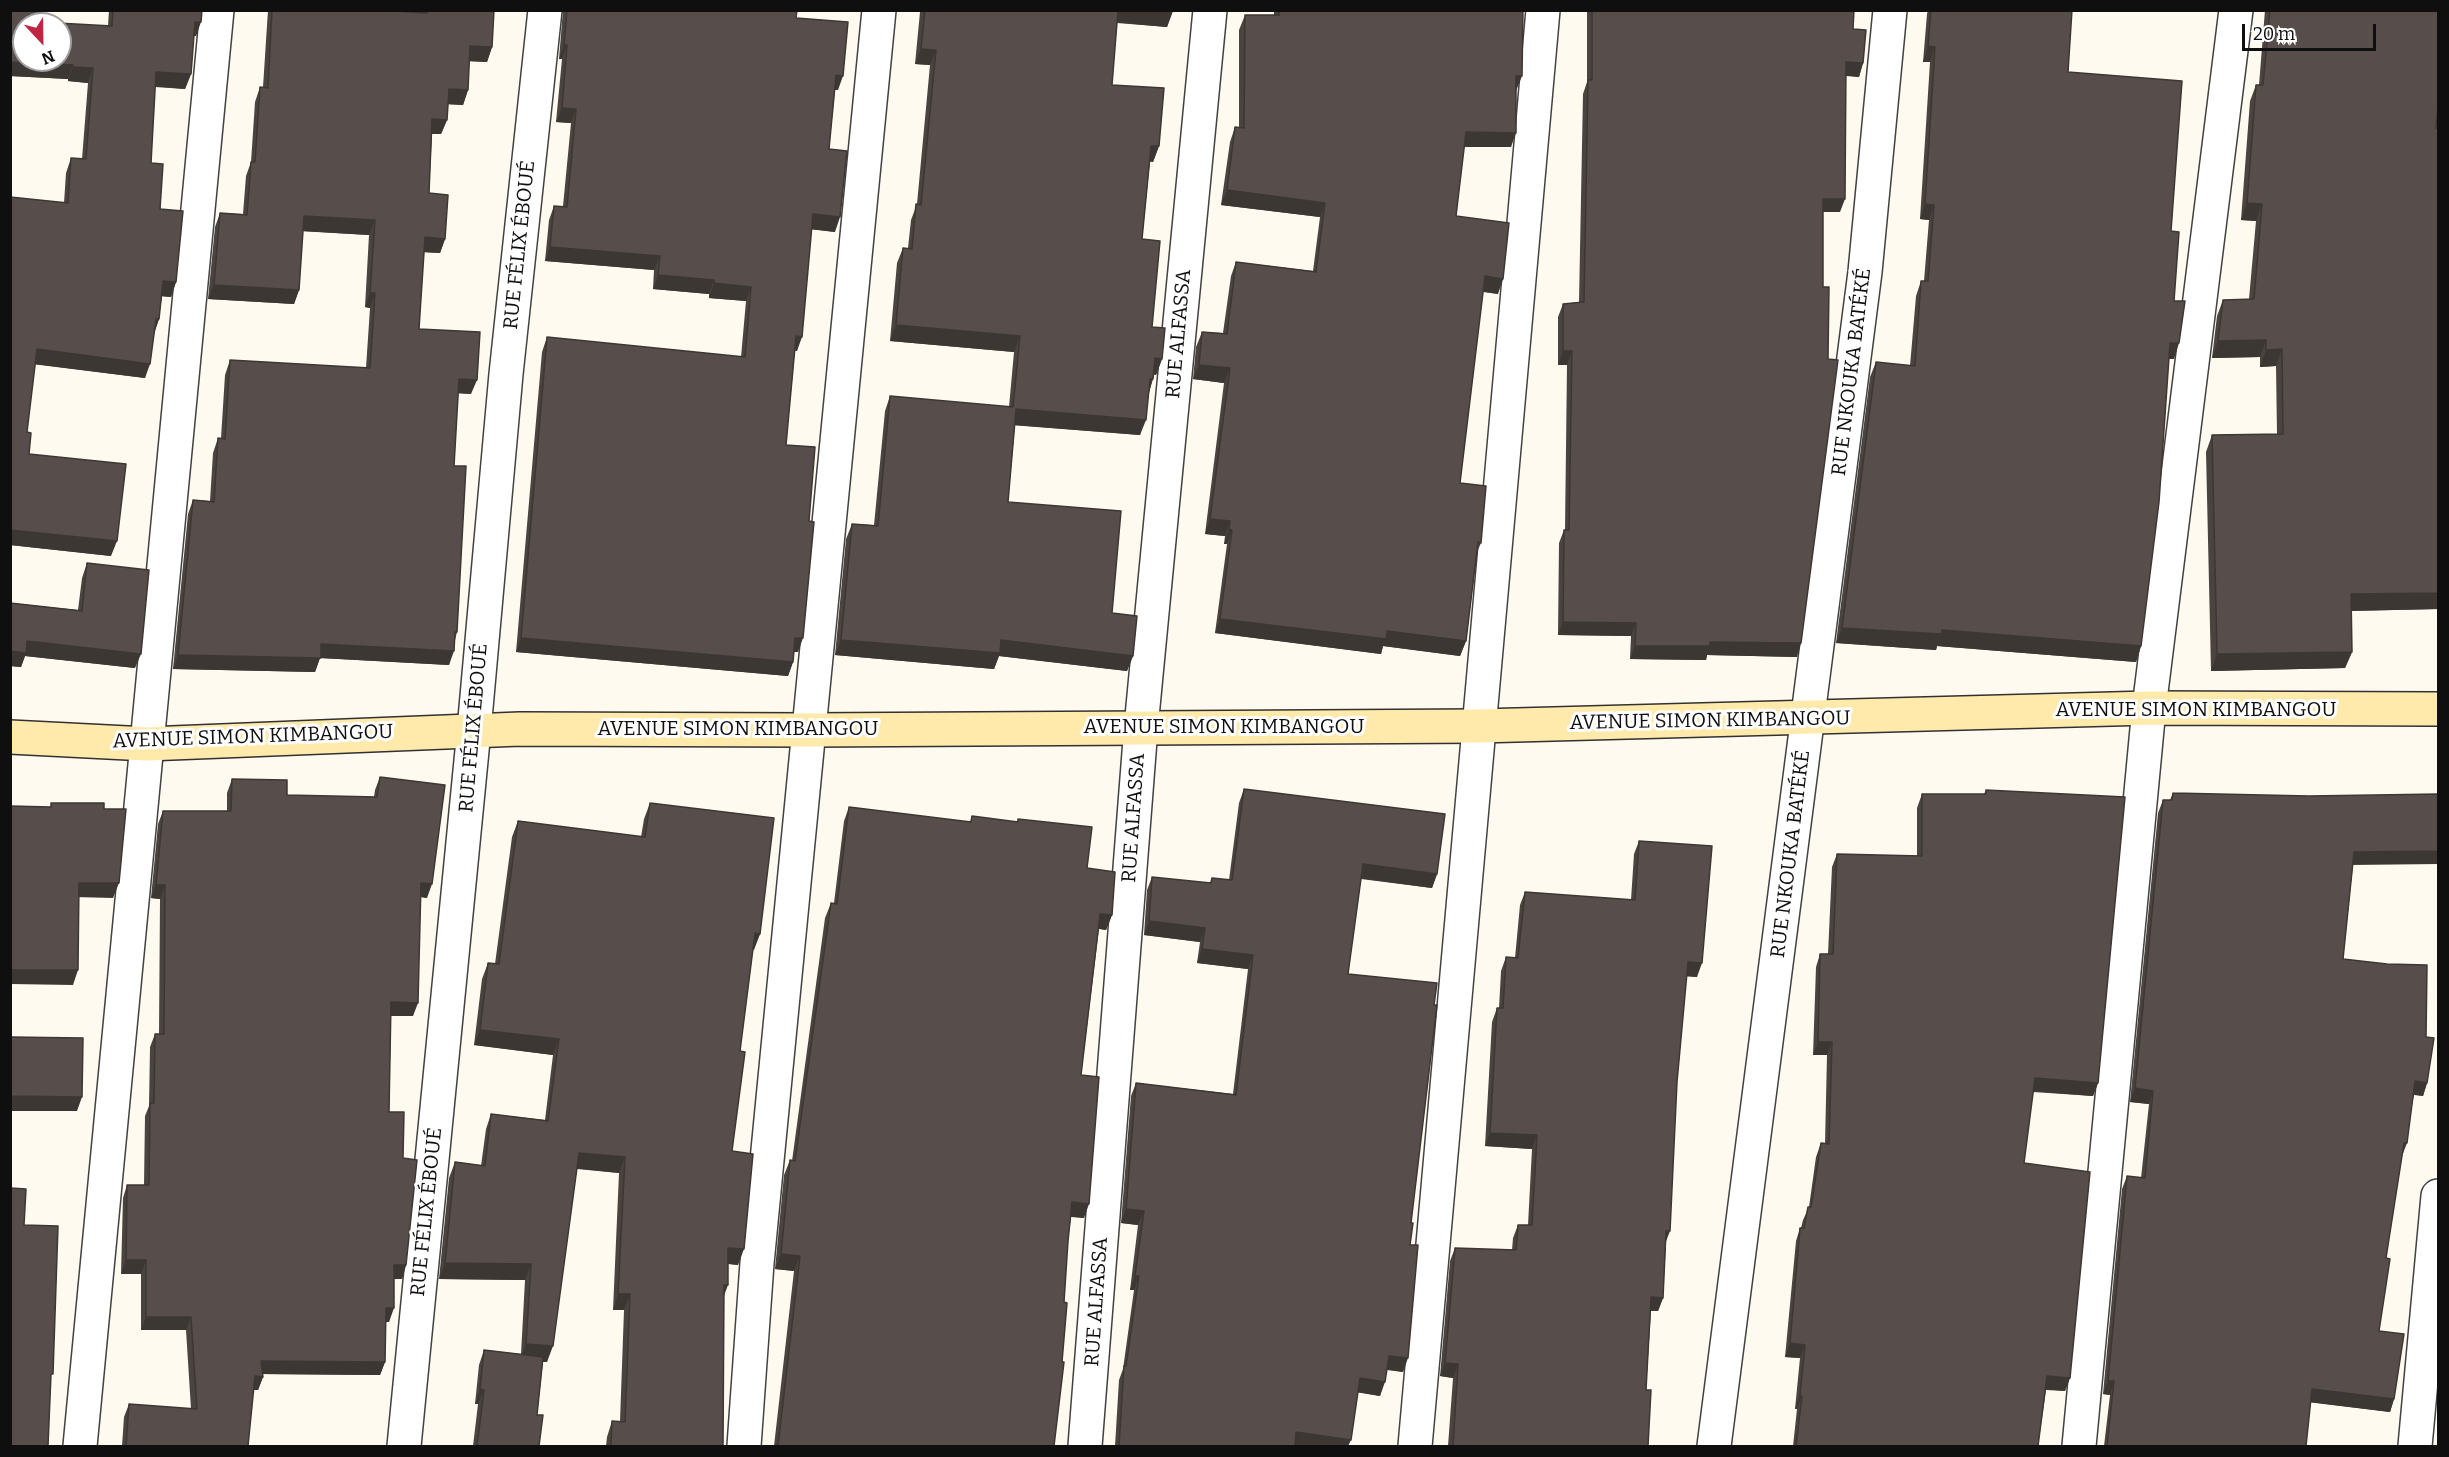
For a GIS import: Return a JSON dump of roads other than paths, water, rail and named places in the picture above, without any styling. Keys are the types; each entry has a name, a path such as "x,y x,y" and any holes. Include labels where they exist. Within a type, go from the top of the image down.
{"street":[{"path":"80,1446 217,10"},
{"name":"RUE FÉLIX ÉBOUÉ","path":"404,1446 474,730 506,374 545,10"},
{"path":"744,1446 757,1263 879,10"},
{"name":"RUE ALFASSA","path":"1085,1446 1141,727 1209,10"},
{"path":"1415,1446 1543,10"},
{"name":"RUE NKOUKA BATÉKÉ","path":"1713,1446 1865,272 1890,10"},
{"path":"2079,1446 2149,708 2236,10"},
{"name":"AVENUE SIMON KIMBANGOU","path":"10,737 147,744 474,730 1479,726 1808,719 2149,708 2439,709"},
{"path":"2415,1446 2439,1196"}]}
